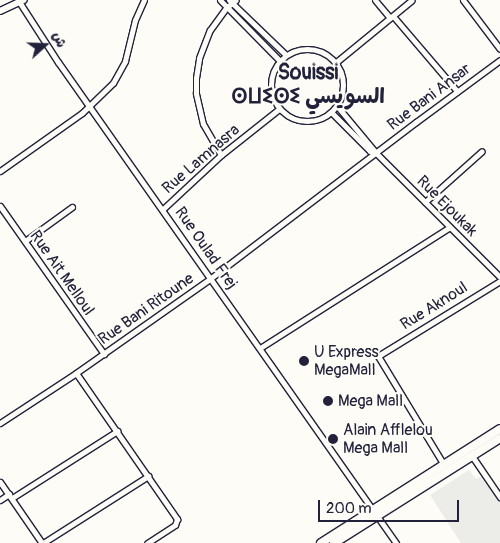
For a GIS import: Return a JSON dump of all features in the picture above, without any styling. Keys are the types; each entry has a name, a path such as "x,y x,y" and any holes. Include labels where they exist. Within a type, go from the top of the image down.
{"main road":[{"path":"334,543 444,465 500,430"},
{"path":"321,543 500,438"}],"street":[{"path":"0,171 90,106 113,83 120,73 135,20 144,0"},
{"path":"220,0 280,61"},
{"path":"374,0 392,17 457,91"},
{"path":"335,63 412,0"},
{"path":"463,0 500,49"},
{"path":"0,12 21,1"},
{"name":"Rue Oulad Frej","path":"21,1 32,24 396,543"},
{"path":"221,155 203,124 199,109 196,78 204,43 232,1 286,55"},
{"path":"297,51 316,51 335,63 342,78 343,88 337,106 321,119 297,120 279,109 272,95 271,82 274,70 286,55 297,51"},
{"name":"Rue Bani Ansar","path":"375,153 500,60"},
{"name":"Rue Ejoukak","path":"337,106 375,153 426,202 500,279"},
{"name":"Rue Lamnasra","path":"163,209 221,155 279,109"},
{"name":"Rue Ejoukak","path":"331,112 370,151 375,153"},
{"path":"426,202 482,151"},
{"name":"Rue Bani Ritoune","path":"0,423 104,354 211,278 375,153"},
{"name":"Rue Ait Melloul","path":"0,206 104,354"},
{"path":"25,241 72,207"},
{"path":"260,348 450,227"},
{"name":"Rue Aknoul","path":"444,465 378,356 500,279"},
{"path":"76,373 177,521 175,525 147,543"},
{"path":"0,500 10,496 117,431"},
{"path":"472,456 500,497"},
{"path":"0,482 43,543 148,476"}],"shaded area":[{"path":"469,470 476,479 482,476 500,503 500,543 461,543 430,495"}],"place":[{"name":"U Express MegaMall","path":"304,361"},
{"name":"Mega Mall","path":"328,401"},
{"name":"Alain Afflelou Mega Mall","path":"333,439"}],"district":[{"name":"Souissi ⵙⵡⵉⵙⵉ السويسي","path":"308,85"}]}
